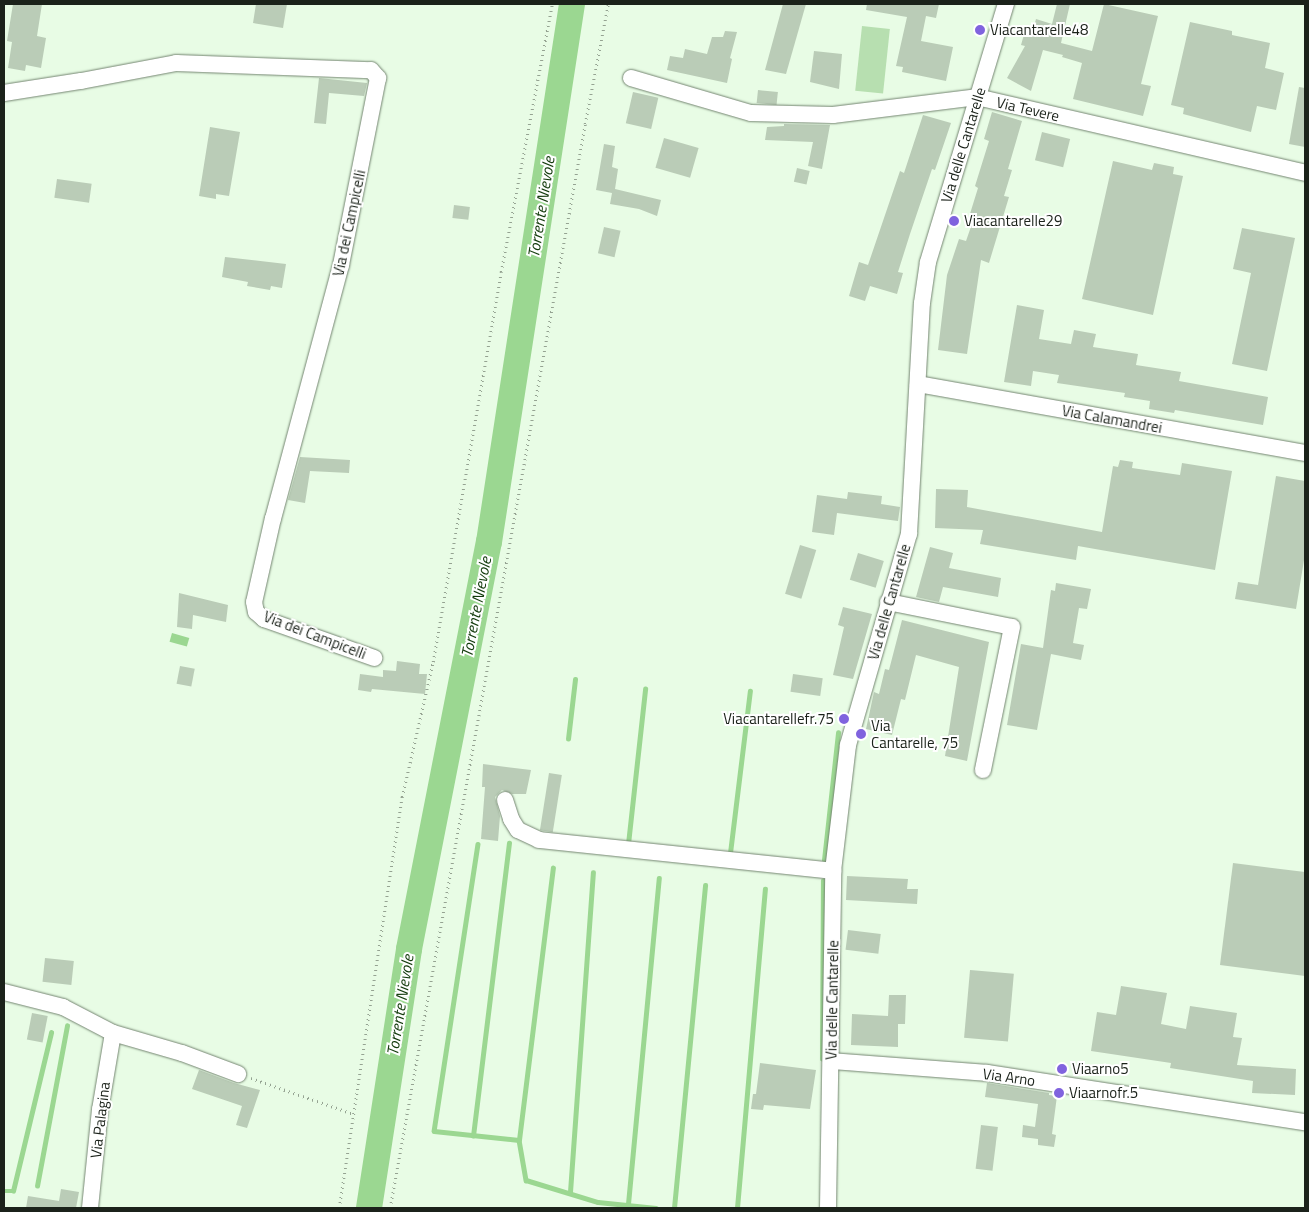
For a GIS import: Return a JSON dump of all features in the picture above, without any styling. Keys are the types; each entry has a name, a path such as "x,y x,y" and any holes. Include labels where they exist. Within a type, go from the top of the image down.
{"street":[{"name":"Via delle Cantarelle","path":"828,1208 833,870 848,746 909,534 922,303 928,262 1006,4"},
{"name":"Via dei Campicelli","path":"4,93 176,63 371,70 378,78 341,265 273,518 254,602 256,612 264,619 374,658"},
{"name":"Via Tevere","path":"631,78 752,113 833,114 977,97 1305,173"},
{"name":"Via Calamandrei","path":"918,384 1305,453"},
{"path":"888,602 1012,627 982,770"},
{"path":"505,800 511,819 518,830 539,840 833,870"},
{"path":"4,992 63,1007 112,1033 182,1053 238,1074"},
{"name":"Via Palagina","path":"90,1208 100,1110 112,1033"},
{"name":"Via Arno","path":"831,1061 987,1073 1305,1122"}],"path":[{"path":"339,1208 402,797 433,662 501,272 552,4"},
{"path":"390,1208 608,4"},
{"path":"238,1074 354,1114"}],"shaded area":[{"path":"862,26 890,29 883,94 855,91"},
{"path":"172,633 189,638 187,647 170,642"}],"building":[{"path":"13,4 42,4 37,36 46,38 41,68 26,65 25,71 8,68 12,42 7,41"},
{"path":"256,4 287,4 283,28 253,23"},
{"path":"783,4 806,4 786,74 765,70"},
{"path":"867,4 939,4 936,18 926,16 921,41 953,47 946,81 902,72 903,67 896,66 907,17 866,10"},
{"path":"1057,4 1070,4 1061,43 1092,51 1104,4 1158,16 1141,84 1151,86 1143,116 1073,99 1082,63 1062,57 1063,55 1043,50 1031,91 1007,78 1025,46 1021,45 1025,31 1032,33 1036,19 1052,24"},
{"path":"1190,22 1232,31 1232,35 1270,43 1265,68 1284,73 1276,110 1257,106 1251,132 1183,114 1184,108 1171,105"},
{"path":"725,31 737,32 730,58 732,59 727,83 667,70 670,56 683,58 685,49 707,54 712,37 723,37"},
{"path":"814,51 842,54 839,89 810,82"},
{"path":"319,78 367,83 364,96 329,93 326,124 314,123"},
{"path":"1299,87 1305,88 1305,147 1289,144"},
{"path":"758,90 778,92 777,105 757,103"},
{"path":"633,92 658,98 651,129 626,123"},
{"path":"992,112 1022,121 1008,169 1012,170 1004,196 1009,197 989,263 981,260 967,354 938,350 947,275 959,239 966,241 974,218 969,217 978,188 975,186 989,141 984,139"},
{"path":"923,115 951,123 935,170 932,169 898,272 903,273 897,294 870,286 865,301 849,296 859,262 868,265 900,171 904,173"},
{"path":"784,124 830,125 822,169 808,166 813,142 765,140 767,127 784,126"},
{"path":"210,127 240,132 229,196 216,194 216,199 199,196"},
{"path":"1042,132 1070,139 1063,167 1035,160"},
{"path":"664,138 699,148 690,178 655,168"},
{"path":"604,144 615,146 612,167 618,169 615,189 661,200 657,216 639,209 610,204 612,193 596,190"},
{"path":"1113,161 1152,170 1154,163 1174,167 1173,174 1183,176 1153,315 1082,299"},
{"path":"797,168 810,171 807,185 794,182"},
{"path":"57,179 92,184 89,203 54,198"},
{"path":"454,205 470,207 468,220 452,218"},
{"path":"604,227 621,231 614,257 598,253"},
{"path":"1242,228 1295,238 1267,371 1232,364 1251,273 1233,269"},
{"path":"225,257 286,264 282,288 271,286 270,290 247,286 248,282 222,277"},
{"path":"1017,305 1044,310 1039,339 1071,344 1074,330 1096,334 1093,347 1138,354 1136,365 1181,372 1179,381 1268,397 1263,425 1175,410 1174,413 1149,409 1150,401 1124,397 1125,393 1057,383 1059,375 1033,371 1031,386 1004,382"},
{"path":"300,457 350,460 349,473 310,471 305,503 288,500"},
{"path":"1120,460 1133,462 1132,468 1180,475 1182,463 1232,471 1215,570 1078,546 1076,560 980,544 983,530 935,528 936,489 968,490 967,507 1102,532 1113,466 1118,467"},
{"path":"1276,476 1305,481 1305,554 1296,609 1235,599 1238,582 1258,585"},
{"path":"848,492 882,496 881,504 900,507 898,521 837,513 834,535 812,532 817,495 847,499"},
{"path":"800,545 816,550 801,599 785,594"},
{"path":"930,547 953,553 949,568 1001,578 998,597 943,587 939,602 916,597"},
{"path":"858,553 884,561 876,588 850,580"},
{"path":"1056,583 1091,589 1087,609 1079,608 1073,643 1084,645 1081,660 1051,654 1037,730 1007,725 1021,644 1043,648 1051,590 1055,591"},
{"path":"179,593 228,605 226,622 193,615 192,629 177,627"},
{"path":"843,607 872,614 853,679 833,675 844,627 838,625"},
{"path":"902,620 989,642 967,761 945,756 959,667 916,655 905,700 901,699 892,735 866,729 874,692 879,694 885,669 889,670"},
{"path":"397,661 420,664 419,674 427,674 425,694 372,689 371,692 358,690 360,674 383,677 383,670 396,671"},
{"path":"180,666 195,669 191,687 177,684"},
{"path":"793,674 823,678 820,696 790,692"},
{"path":"483,764 531,770 526,794 512,794 502,790 495,797 500,816 498,841 481,839 485,787 482,787"},
{"path":"549,773 562,775 553,832 540,830"},
{"path":"1233,863 1305,872 1305,976 1220,965"},
{"path":"847,876 908,879 907,889 918,889 917,904 846,900"},
{"path":"848,930 881,934 878,954 846,950"},
{"path":"45,958 74,961 71,985 42,982"},
{"path":"970,970 1014,974 1008,1042 964,1038"},
{"path":"1121,986 1167,993 1161,1024 1186,1029 1190,1006 1237,1013 1233,1037 1242,1038 1237,1065 1296,1069 1295,1095 1252,1093 1253,1081 1170,1068 1171,1063 1091,1051 1097,1012 1116,1015"},
{"path":"889,995 906,995 905,1024 898,1024 898,1047 851,1045 852,1014 888,1016"},
{"path":"32,1013 48,1016 43,1043 27,1040"},
{"path":"760,1063 816,1070 810,1109 764,1105 763,1110 751,1109 753,1094 756,1094"},
{"path":"199,1070 260,1090 247,1128 236,1125 242,1106 192,1089"},
{"path":"987,1083 1057,1096 1052,1134 1056,1135 1054,1147 1038,1145 1038,1139 1022,1137 1023,1125 1035,1127 1038,1104 985,1097"},
{"path":"981,1125 998,1127 993,1171 976,1169"},
{"path":"61,1189 79,1192 76,1208 26,1208 28,1196 59,1201"}],"waterway":[{"name":"Torrente Nievole","path":"369,1208 409,949 489,542 572,4"},
{"path":"568,739 575,679"},
{"path":"628,844 645,689"},
{"path":"730,853 750,691"},
{"path":"824,860 838,733"},
{"path":"473,1136 509,843"},
{"path":"478,844 434,1131 519,1140 526,1180 598,1202 656,1208"},
{"path":"519,1140 553,868"},
{"path":"570,1192 593,873"},
{"path":"628,1204 659,878"},
{"path":"822,1059 823,881"},
{"path":"674,1208 705,885"},
{"path":"737,1208 765,889"},
{"path":"37,1186 67,1026"},
{"path":"4,1191 13,1191 51,1033"}],"place":[{"name":"Viacantarelle48","path":"980,30"},
{"name":"Viacantarelle29","path":"954,221"},
{"name":"Viacantarellefr.75","path":"844,719"},
{"name":"Via Cantarelle, 75","path":"861,734"},
{"name":"Viaarno5","path":"1062,1069"},
{"name":"Viaarnofr.5","path":"1059,1093"}]}
